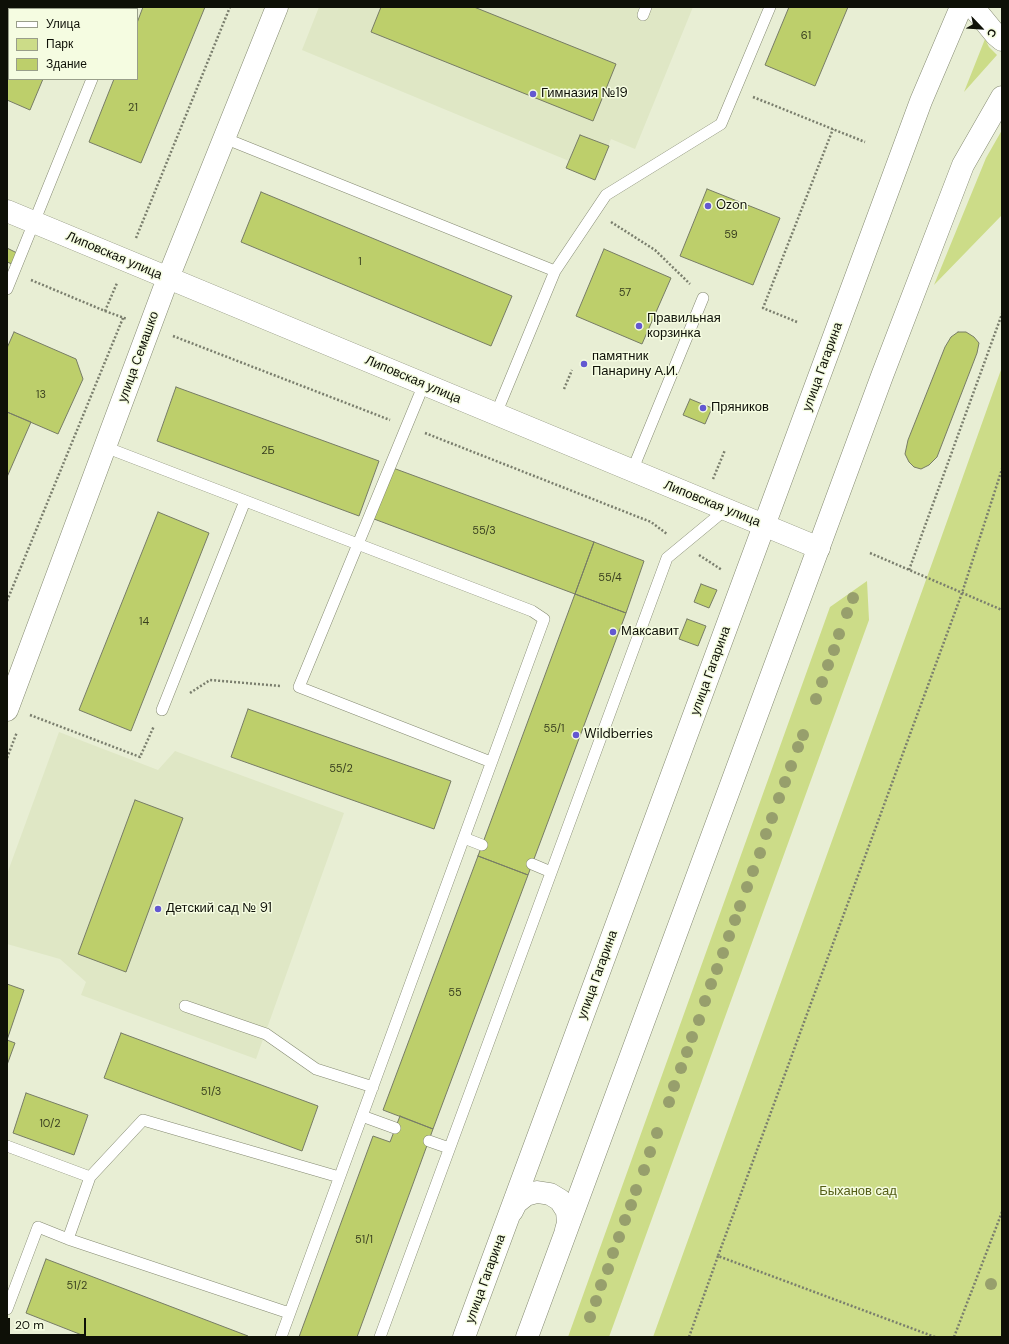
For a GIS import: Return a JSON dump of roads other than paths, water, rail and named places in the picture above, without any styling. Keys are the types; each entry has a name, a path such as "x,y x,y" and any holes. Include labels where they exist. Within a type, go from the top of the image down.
{"main road":[{"name":"улица Семашко","path":"7,710 168,278 277,7"},
{"name":"улица Гагарина","path":"464,1337 921,101 961,7"},
{"path":"973,7 996,35 1002,40"},
{"path":"527,1337 885,369 963,165 1002,97"},
{"name":"Липовская улица","path":"7,211 819,548"},
{"path":"510,1214 516,1203 526,1195 537,1192 550,1194 560,1200 566,1211 568,1223 564,1235"}],"lane":[{"path":"496,414 555,271 606,195 721,124 770,7"},
{"path":"7,289 92,80"},
{"path":"224,138 555,271"},
{"path":"632,471 703,298"},
{"path":"424,384 299,687 492,762"},
{"path":"105,447 532,611 544,620 281,1337"},
{"path":"162,710 245,501"},
{"path":"380,1337 667,558 725,510"},
{"path":"464,838 482,845"},
{"path":"532,864 551,872"},
{"path":"185,1006 266,1034 316,1069 373,1087"},
{"path":"362,1116 395,1128"},
{"path":"68,1239 90,1177 143,1120 339,1177"},
{"path":"429,1141 449,1148"},
{"path":"7,1146 90,1177"},
{"path":"7,1309 38,1227 68,1239 290,1313"}],"place":[{"name":"Гимназия №19","path":"533,94"},
{"name":"Ozon","path":"708,206"},
{"name":"Правильная корзинка","path":"639,326"},
{"name":"памятник Панарину А.И.","path":"584,364"},
{"name":"Пряников","path":"703,408"},
{"name":"Максавит","path":"613,632"},
{"name":"Wildberries","path":"576,735"},
{"name":"Детский сад № 91","path":"158,909"}],"park label":[{"name":"Быханов сад","path":"858,1192"}]}
